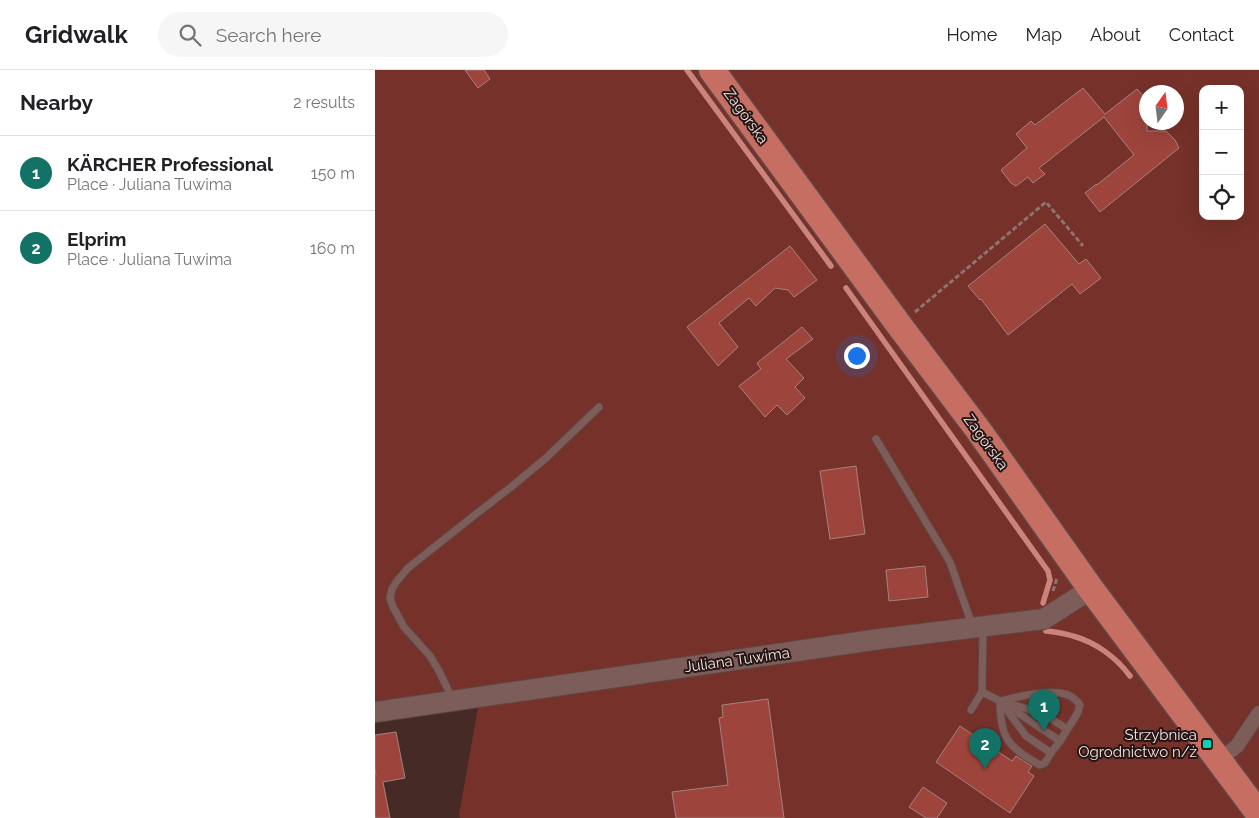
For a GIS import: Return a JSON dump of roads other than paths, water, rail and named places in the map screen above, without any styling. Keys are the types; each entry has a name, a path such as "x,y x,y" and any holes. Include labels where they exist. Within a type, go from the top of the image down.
{"highway":[{"name":"Zagórska","path":"712,70 979,431 1091,589 1259,814"}],"street":[{"name":"Juliana Tuwima","path":"375,712 880,639 1044,619 1091,589"},
{"path":"1219,760 1237,746 1259,713"}],"lane":[{"path":"453,701 430,656 405,627 393,607 392,589 408,568 525,476 599,407"},
{"path":"877,439 950,562 978,627 982,692 971,710"},
{"path":"982,692 1000,701 1060,741"},
{"path":"1055,693 1067,695 1076,700 1080,705 1078,712 1045,763 1039,765 1023,756 1008,742 1000,718 1000,701 1022,696 1055,693"},
{"path":"1000,701 1042,714 1067,729"},
{"path":"1000,701 1026,736 1051,753"}],"waterway":[{"path":"687,70 831,266"},
{"path":"846,288 1048,571 1050,580 1043,603"},
{"path":"1046,631 1070,635 1097,646 1105,651 1130,676"}],"place":[{"name":"KÄRCHER Professional","path":"1044,731"},
{"name":"Strzybnica Ogrodnictwo n/ż","path":"1207,744"},
{"name":"Elprim","path":"985,769"}]}
